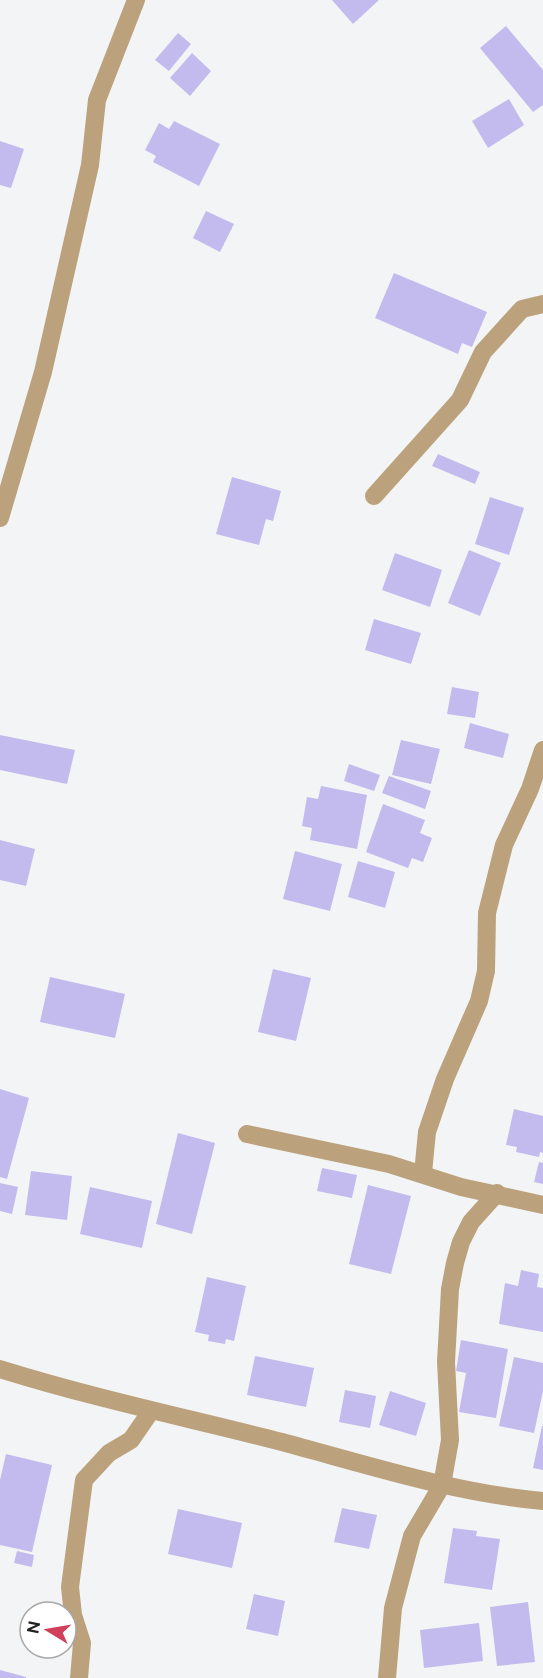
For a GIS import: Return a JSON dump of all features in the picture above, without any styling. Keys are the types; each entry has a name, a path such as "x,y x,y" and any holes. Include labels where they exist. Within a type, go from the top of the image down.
{"street":[{"path":"0,518 43,372 90,165 97,100 136,0"},
{"path":"374,496 460,400 483,352 522,309 543,304"},
{"path":"423,1173 427,1132 446,1079 479,1002 486,971 487,913 504,845 530,789 543,750"},
{"path":"247,1134 423,1173 461,1187 497,1193 543,1205"},
{"path":"387,1678 393,1608 412,1536 442,1485 450,1440 446,1362 453,1272 461,1242 471,1222 497,1193"},
{"path":"0,1369 151,1411 220,1426 442,1485 501,1497 543,1501"},
{"path":"79,1678 82,1643 73,1615 70,1587 84,1480 109,1453 131,1440 151,1411"}],"building":[{"path":"332,0 379,0 353,24"},
{"path":"506,26 543,70 543,105 533,112 480,48"},
{"path":"178,33 191,44 169,71 155,60"},
{"path":"192,53 211,71 190,96 170,78"},
{"path":"509,99 524,125 488,148 472,121"},
{"path":"174,121 220,144 199,186 153,162 156,156 145,150 159,123 169,129"},
{"path":"0,141 24,149 11,188 0,185"},
{"path":"206,211 234,224 220,252 193,238"},
{"path":"394,273 487,312 472,347 462,343 458,354 375,318"},
{"path":"438,454 480,472 475,484 432,466"},
{"path":"232,477 281,491 273,521 266,519 259,545 216,534"},
{"path":"490,497 524,508 509,555 475,544"},
{"path":"469,550 501,563 480,616 448,603"},
{"path":"395,553 442,570 430,607 382,590"},
{"path":"374,619 421,633 411,664 365,650"},
{"path":"452,687 479,692 475,718 447,714"},
{"path":"470,723 509,734 503,758 464,748"},
{"path":"0,735 75,750 67,784 0,770"},
{"path":"401,740 440,749 431,784 392,775"},
{"path":"349,764 380,775 374,791 344,781"},
{"path":"389,776 431,791 425,809 382,793"},
{"path":"321,786 367,795 357,849 310,840 312,828 302,826 307,797 318,799"},
{"path":"383,804 425,820 420,833 432,838 423,862 412,858 408,868 366,852"},
{"path":"0,840 35,849 26,886 0,880"},
{"path":"295,851 342,864 330,911 283,899"},
{"path":"358,861 395,872 385,908 348,897"},
{"path":"273,969 311,978 296,1041 258,1032"},
{"path":"50,977 125,994 115,1038 40,1022"},
{"path":"0,1089 29,1098 7,1179 0,1177"},
{"path":"514,1109 543,1116 543,1153 540,1152 539,1157 516,1152 517,1147 506,1145"},
{"path":"178,1133 215,1143 192,1234 156,1224"},
{"path":"539,1162 543,1163 543,1184 534,1182"},
{"path":"322,1168 357,1175 352,1198 317,1191"},
{"path":"31,1171 72,1176 67,1220 25,1215"},
{"path":"0,1183 18,1187 12,1214 0,1211"},
{"path":"368,1185 411,1196 391,1274 349,1264"},
{"path":"90,1187 152,1201 142,1248 80,1234"},
{"path":"521,1270 539,1274 537,1287 543,1288 543,1332 499,1324 505,1283 518,1286"},
{"path":"207,1277 246,1286 234,1341 226,1339 225,1344 208,1341 209,1335 195,1332"},
{"path":"461,1340 508,1349 496,1418 459,1412 466,1373 456,1371"},
{"path":"255,1356 314,1368 306,1407 247,1395"},
{"path":"514,1357 543,1363 543,1391 534,1433 499,1426"},
{"path":"345,1390 376,1396 370,1428 339,1422"},
{"path":"390,1391 426,1403 416,1436 379,1425"},
{"path":"543,1426 543,1470 533,1468"},
{"path":"6,1454 52,1465 32,1552 0,1545 0,1480"},
{"path":"342,1508 377,1515 369,1549 334,1542"},
{"path":"178,1509 242,1523 232,1568 168,1554"},
{"path":"453,1528 477,1531 476,1536 500,1539 492,1590 444,1583"},
{"path":"17,1551 34,1555 32,1567 14,1563"},
{"path":"254,1594 285,1601 278,1636 246,1629"},
{"path":"528,1602 535,1662 497,1666 490,1607"},
{"path":"479,1623 483,1661 424,1668 420,1630"},
{"path":"0,1670 26,1677 26,1678 0,1678"}]}
